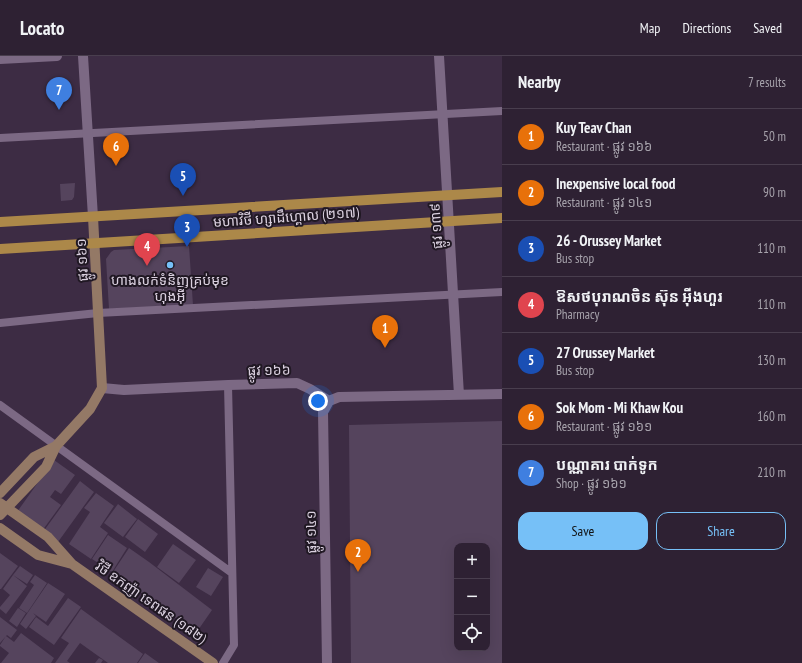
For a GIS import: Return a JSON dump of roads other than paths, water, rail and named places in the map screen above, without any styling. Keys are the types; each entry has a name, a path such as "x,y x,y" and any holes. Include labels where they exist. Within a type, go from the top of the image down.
{"main road":[{"name":"មហាវិថី ហ្សាដឹហ្គោល (២១៧)","path":"0,222 502,192"},
{"name":"មហាវិថី ហ្សាដឹហ្គោល (២១៧)","path":"0,249 502,218"}],"street":[{"path":"0,59 57,56"},
{"name":"ផ្លូវ ១៦១","path":"83,56 95,243 102,388"},
{"name":"ផ្លូវ ១៣៩","path":"439,56 459,395"},
{"name":"ផ្លូវ ១៦៦","path":"102,388 124,390 228,385 297,384 310,389 329,401"},
{"path":"2,509 46,467 56,446 90,409 102,388"},
{"path":"329,401 339,397 502,394"},
{"name":"ផ្លូវ ១៤១","path":"327,663 323,412 329,401"},
{"path":"0,493 34,457 56,446"},
{"name":"វិថី ឧកញ៉ា ទេពផន (១៨២)","path":"2,509 48,537 72,564 214,663"},
{"name":"វិថី ឧកញ៉ា ទេពផន (១៨២)","path":"0,528 38,555 72,564"}],"lane":[{"path":"0,138 502,111"},
{"path":"0,322 98,314 502,292"},
{"path":"223,663 234,645 228,385"},
{"path":"0,405 232,573"}],"place":[{"name":"បណ្ណាគារ បាក់ទូក","path":"59,110"},
{"name":"Sok Mom - Mi Khaw Kou","path":"116,166"},
{"name":"27 Orussey Market","path":"183,196"},
{"name":"26 - Orussey Market","path":"187,247"},
{"name":"ហាងលក់ទំនិញគ្រប់មុខ ហុងអ៊ី","path":"170,265"},
{"name":"ឱសថបុរាណចិន ស៊ុន អ៊ីងហួរ","path":"147,266"},
{"name":"Kuy Teav Chan","path":"385,348"},
{"name":"Inexpensive local food","path":"358,572"}]}
